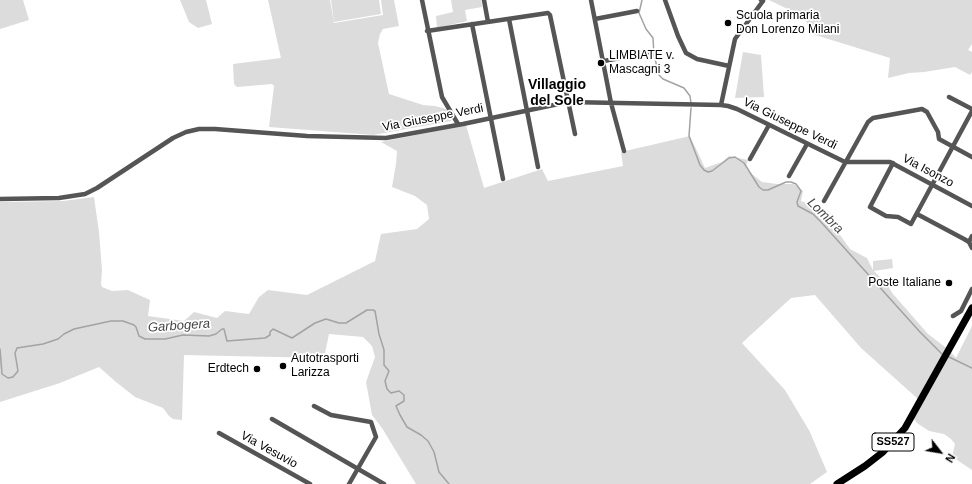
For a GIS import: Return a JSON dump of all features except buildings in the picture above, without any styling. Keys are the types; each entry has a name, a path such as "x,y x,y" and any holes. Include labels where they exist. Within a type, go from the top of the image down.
{"main road":[{"name":"SS527","path":"837,484 874,460 896,439 913,414 972,308"}],"street":[{"path":"422,0 427,31 442,97 458,124"},
{"path":"484,0 488,22"},
{"path":"591,0 611,103 624,151"},
{"path":"665,0 680,42 686,53 697,59 729,66"},
{"path":"721,105 735,39 763,1 761,0"},
{"path":"595,19 637,11"},
{"path":"427,31 548,12 550,15 575,134"},
{"path":"509,19 538,167"},
{"path":"472,24 502,179"},
{"path":"604,61 646,53"},
{"path":"893,163 870,207 886,216 896,216 912,224 972,110 949,97"},
{"name":"Via Giuseppe Verdi","path":"0,198 59,198 85,194 97,188 173,138 186,132 199,129 307,136 376,138 458,124 568,102 696,106 721,105 737,109 847,163"},
{"path":"824,201 847,163 870,120 920,108 927,112 938,132 939,139 972,158"},
{"path":"750,159 769,125"},
{"path":"789,176 807,144"},
{"name":"Via Isonzo","path":"847,163 888,161 972,206"},
{"path":"917,214 969,242 972,248"},
{"path":"969,242 972,236"},
{"path":"953,316 961,311 972,289"},
{"path":"314,406 331,415 371,422 376,437 349,484"},
{"path":"272,419 384,484"},
{"name":"Via Vesuvio","path":"219,433 310,484"}],"shaded area":[{"path":"0,0 23,0 29,20 0,29"},
{"path":"180,0 206,0 212,24 198,28 189,22"},
{"path":"268,0 330,0 334,23 383,15 381,0 394,0 399,26 383,29 378,43 389,94 423,105 446,109 451,117 451,121 373,135 269,127 274,86 272,84 237,87 234,84 233,64 281,58"},
{"path":"331,0 379,0 381,14 334,22"},
{"path":"451,0 481,0 482,7 465,10 467,21 437,28 436,16 453,12"},
{"path":"769,0 972,0 972,44 968,50 972,52 972,72 970,75 955,67 909,73 888,78 890,58 812,34 804,17"},
{"path":"743,52 761,55 764,97 735,98"},
{"path":"466,125 484,188 542,169 548,181 623,166 621,152 690,136 705,168 722,162 729,156 748,160 746,166 747,170 762,182 793,184 798,187 803,191 801,201 809,204 817,211 821,212 830,221 850,249 867,258 873,270 873,261 892,259 893,268 874,271 886,283 893,294 928,334 949,350 956,358 972,326 972,470 954,458 953,453 955,444 951,439 944,434 929,431 917,423 914,419 918,399 861,348 815,295 791,298 742,343 785,390 810,432 827,472 810,484 416,484 382,428 372,415 366,382 375,357 372,346 363,337 329,334 324,358 184,355 182,420 173,419 163,408 135,397 99,367 60,383 0,402 0,202 63,201 94,197 99,232 102,287 112,291 128,290 150,300 148,316 184,321 194,312 217,318 225,311 249,314 259,297 268,290 307,295 375,261 381,234 417,229 429,219 427,205 415,196 392,187 397,151 381,142"}],"waterway":[{"name":"Lombra","path":"642,0 639,13 646,29 653,38 654,55 659,75 663,79 684,88 690,96 691,103"},
{"name":"Lombra","path":"691,108 689,136 700,165 704,170 708,172 712,171 729,158 735,157 744,163 759,187 763,190 768,190 786,182 796,184 801,191 797,202 798,206 813,214 821,222 920,332 942,354"},
{"name":"Garbogera","path":"0,349 2,374 8,378 13,377 18,371 15,353 17,348 43,344 58,339 74,329 111,321 123,321 134,325 139,336 145,339 165,339 183,335 209,336 224,329 227,341 265,338 270,335 270,332 273,329 292,338 315,323 326,319 339,323 346,323 367,310 373,310 375,311 379,334 384,350 384,365 389,371 385,381 387,389 391,393 399,391 404,395 404,401 396,406 400,415 407,427 428,441 434,452 439,472 449,484"},
{"name":"Lombra","path":"949,357 972,368"}],"place":[{"name":"Scuola primaria Don Lorenzo Milani","path":"728,23"},
{"name":"LIMBIATE v. Mascagni 3","path":"601,63"},
{"name":"Poste Italiane","path":"949,283"},
{"name":"Autotrasporti Larizza","path":"283,366"},
{"name":"Erdtech","path":"257,369"}],"district":[{"name":"Villaggio del Sole","path":"557,94"}]}
